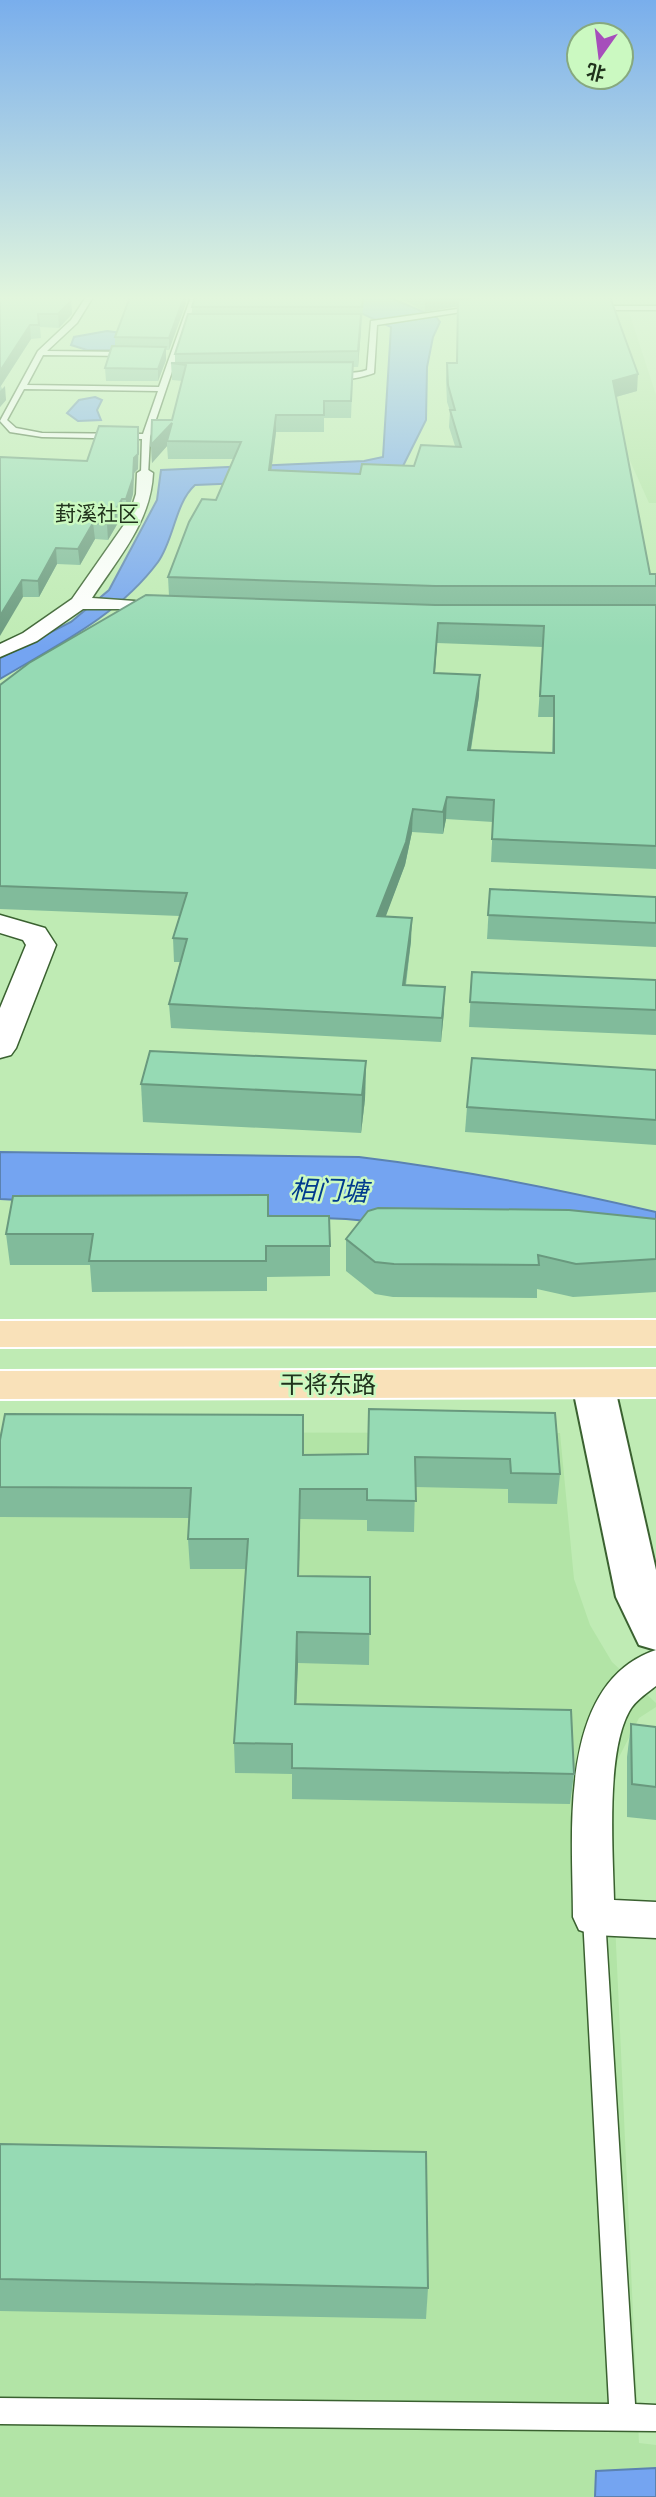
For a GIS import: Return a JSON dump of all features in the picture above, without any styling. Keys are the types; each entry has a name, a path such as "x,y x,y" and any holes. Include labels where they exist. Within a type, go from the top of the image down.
{"main road":[{"name":"干将东路","path":"0,1334 656,1333"},
{"name":"干将东路","path":"0,1385 656,1383"},
{"path":"593,1384 639,1597 656,1632"}],"street":[{"path":"0,651 30,637 79,603 136,519 144,495 145,473"},
{"path":"79,603 141,606"},
{"path":"108,626 141,606"},
{"path":"0,924 34,934 41,945 0,1048"},
{"path":"656,1665 617,1700 602,1739 594,1809 594,1917 656,1920"}],"lane":[{"path":"7,414 3,420 13,430 42,435 146,437"},
{"path":"145,473 146,437 154,414"},
{"path":"594,1917 623,2418"},
{"path":"0,2411 656,2418"}],"shaded area":[{"path":"609,414 656,414 656,503 649,503"},
{"path":"0,1432 560,1433 574,1579 590,1625 612,1662 656,1703 656,1707 639,1718 618,1759 610,1814 639,2443 656,2445 656,2497 0,2497"}],"water":[{"path":"68,414 98,414 101,420 78,421"},
{"path":"386,414 426,414 426,420 401,470 313,480 195,485 183,502 163,553 142,581 85,628 0,679 0,658 71,622 109,590 157,500 161,470 364,461 383,457"},
{"name":"相门塘","path":"0,1152 359,1157 434,1167 656,1212 656,1248 346,1219 156,1211 93,1204 0,1199"},
{"path":"656,2468 656,2497 595,2497 596,2471"}],"building":[{"path":"174,414 324,414 276,415 269,470 360,474 362,464 414,466 421,445 461,447 451,414 619,414 650,574 656,574 656,586 435,586 168,577 189,522 202,499 216,500 241,442 167,441 172,423 151,445 152,420 172,420"},
{"path":"99,426 138,427 138,454 134,458 133,478 126,499 122,499 107,524 93,523 78,549 56,548 38,581 22,580 0,616 0,457 87,461"},
{"path":"146,595 435,605 656,605 656,846 492,839 494,800 447,797 443,812 413,809 406,842 377,916 412,918 403,985 445,987 442,1018 169,1004 187,939 173,938 187,893 0,886 0,685 29,663","holes":["438,623 544,626 540,696 554,696 554,753 468,750 480,675 434,673"]},
{"path":"490,889 656,897 656,923 488,915"},
{"path":"472,972 656,980 656,1010 470,1002"},
{"path":"150,1051 366,1061 362,1095 141,1084"},
{"path":"472,1058 656,1070 656,1120 467,1107"},
{"path":"268,1195 268,1216 329,1216 330,1246 266,1246 266,1261 89,1261 93,1234 6,1234 13,1196"},
{"path":"378,1208 569,1210 656,1219 656,1259 576,1264 538,1255 539,1265 375,1262 346,1239 368,1211"},
{"path":"369,1409 555,1413 560,1474 511,1473 510,1459 415,1457 416,1501 367,1500 367,1489 300,1489 298,1576 370,1577 370,1634 297,1632 295,1704 571,1710 574,1774 292,1768 292,1744 234,1743 248,1539 188,1539 191,1488 0,1487 0,1440 5,1414 303,1415 303,1455 368,1454"},
{"path":"631,1724 656,1727 656,1787 632,1784"},
{"path":"0,2144 426,2152 428,2288 0,2279"}],"district":[{"name":"葑溪社区","path":"97,514"}]}
